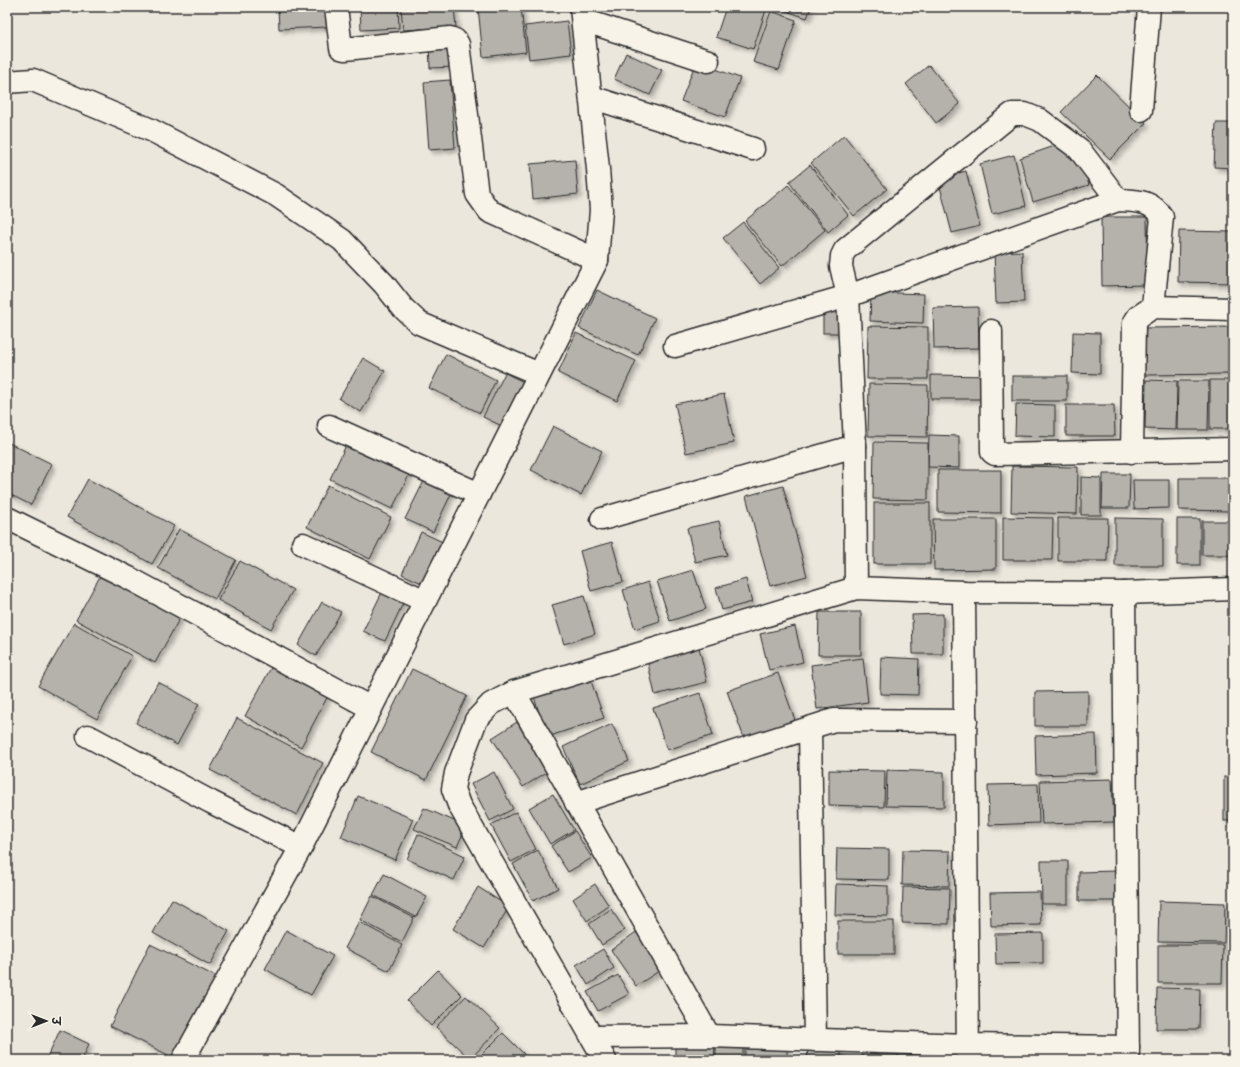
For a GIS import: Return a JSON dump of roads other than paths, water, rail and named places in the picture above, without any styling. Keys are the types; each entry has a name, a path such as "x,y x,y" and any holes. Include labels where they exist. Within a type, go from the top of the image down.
{"street":[{"path":"336,7 339,41 341,48 344,49 450,38 455,40 458,44 477,194 481,202 489,211 597,260"},
{"path":"1141,110 1148,7"},
{"path":"183,1060 301,846 597,260 601,210 582,14 708,61"},
{"path":"7,82 33,80 151,130 276,195 342,240 384,284 403,308 419,323 539,374"},
{"path":"591,97 754,149"},
{"path":"856,588 854,446 848,296 841,266 842,256 845,250 1012,114 1025,114 1040,120 1079,149 1118,200"},
{"path":"675,346 848,296 1118,200 1132,200 1148,203 1156,209 1162,217 1153,307"},
{"path":"1132,452 1134,323 1138,318 1153,307 1233,308"},
{"path":"991,331 992,452 995,454 1233,449"},
{"path":"328,426 479,494"},
{"path":"602,519 854,446"},
{"path":"7,518 129,578 371,708"},
{"path":"303,544 425,601"},
{"path":"605,1060 458,805 453,789 456,773 476,720 491,704 514,692 856,588 964,592 1124,593 1233,589"},
{"path":"964,592 967,1053"},
{"path":"592,1037 709,1036 815,1040 967,1053 1128,1054 1124,593"},
{"path":"514,692 709,1036"},
{"path":"576,803 834,720 966,721"},
{"path":"810,728 815,1040"},
{"path":"88,736 211,802 301,846"}]}
